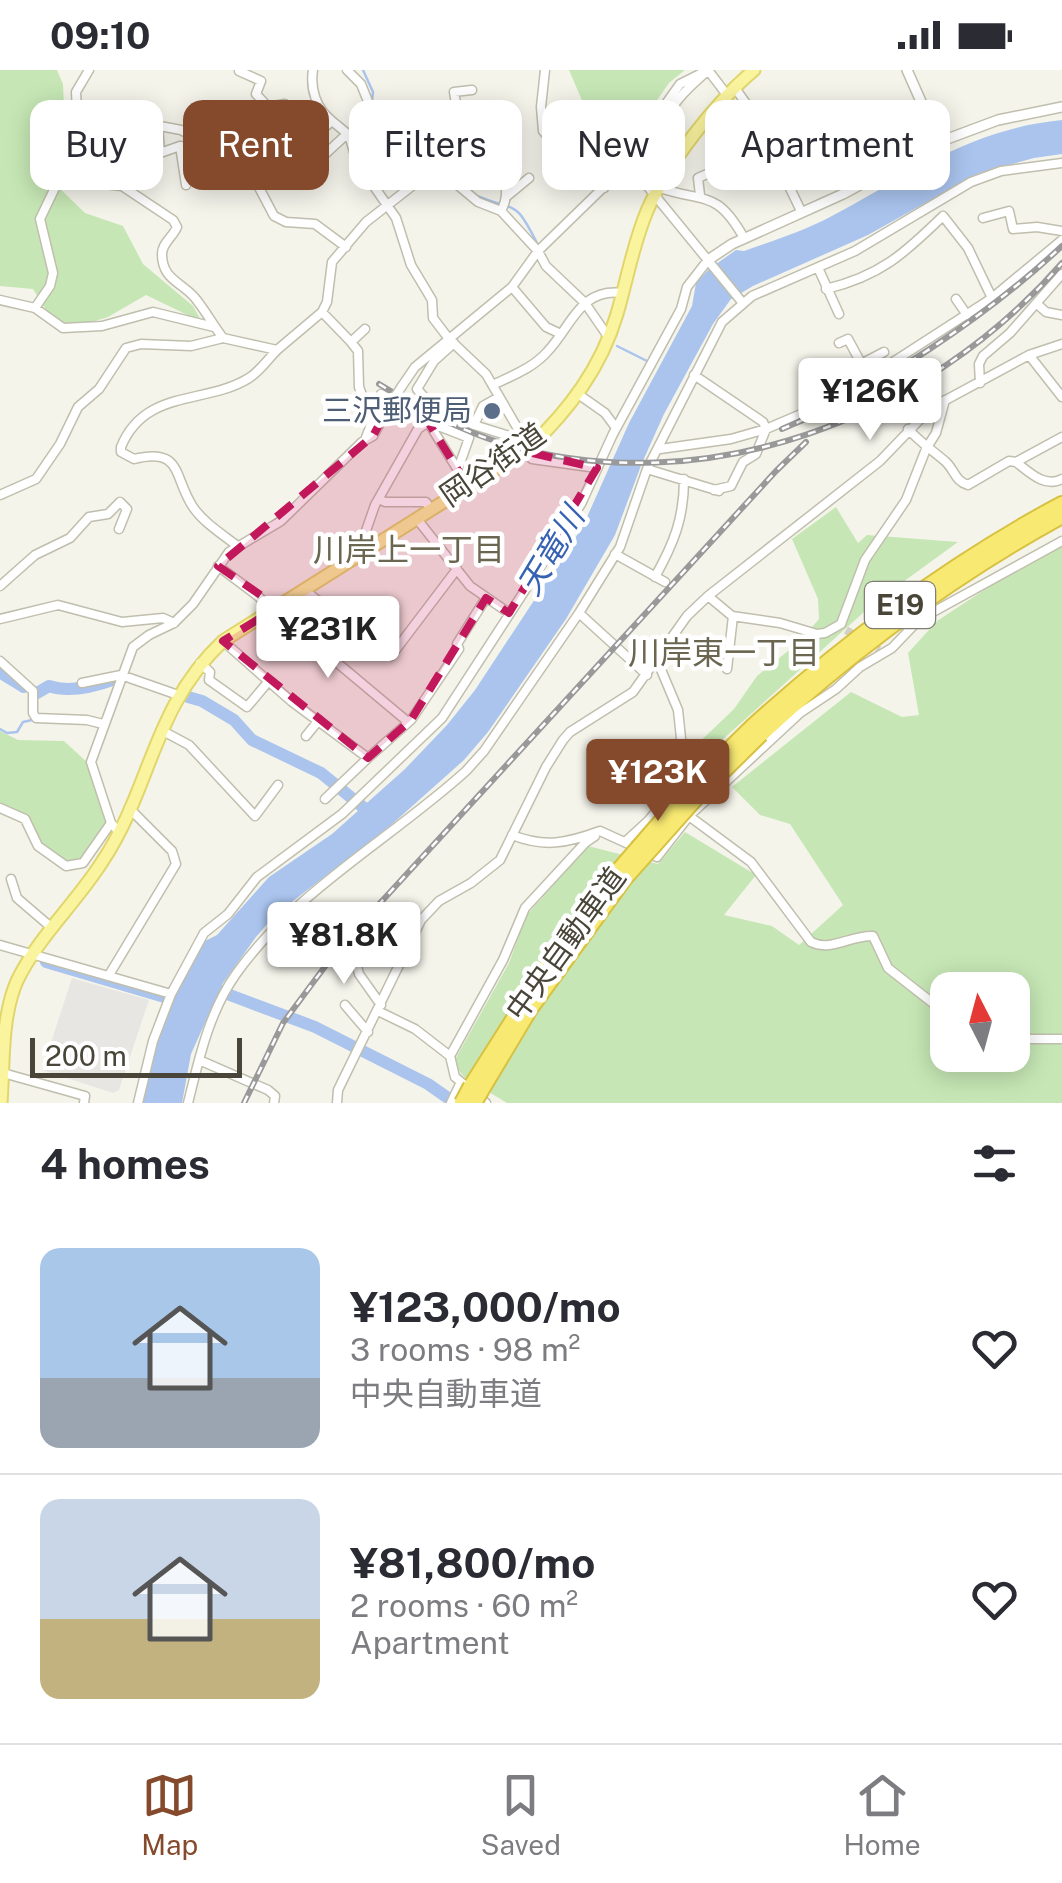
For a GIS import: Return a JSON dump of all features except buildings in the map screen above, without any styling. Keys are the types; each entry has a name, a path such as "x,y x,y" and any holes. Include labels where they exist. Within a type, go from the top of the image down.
{"highway":[{"name":"中央自動車道","path":"757,730 866,626 912,591 974,548 1062,502"},
{"name":"中央自動車道","path":"462,1103 474,1093 621,874 689,790 757,730 898,620 962,575 1062,516"},
{"path":"898,620 1062,524"}],"main road":[{"name":"岡谷街道","path":"2,1103 4,1012 34,952 103,861 178,694 200,663 223,641 525,447 578,394 609,338 641,226 657,192 731,91 754,70"}],"street":[{"path":"76,100 76,92 89,70"},
{"path":"312,70 312,91 325,115 347,134 356,162 396,218 411,265 427,289 432,318 486,374 532,459 596,468"},
{"path":"347,70 362,84 368,100"},
{"path":"542,119 546,70"},
{"path":"669,100 680,84 708,70"},
{"path":"708,70 740,100"},
{"path":"708,70 676,102 667,117 652,166 643,176 741,300"},
{"path":"907,70 921,100"},
{"path":"239,71 261,81 256,94 259,100 268,107 285,104 302,126 318,130 332,120"},
{"path":"456,100 454,92 472,90"},
{"path":"950,138 998,120 1062,107"},
{"path":"329,151 347,134"},
{"path":"180,146 183,166"},
{"path":"163,152 183,146"},
{"path":"188,1103 198,1054 225,993 256,948 295,908 466,771 484,751 615,554 664,432 722,322 741,300 819,270 971,182 1002,171 1062,163"},
{"path":"700,195 698,178 705,175"},
{"path":"506,197 529,178"},
{"path":"34,308 50,286 53,273 40,220 53,190"},
{"path":"128,190 174,220 175,233 164,244 162,253 168,276 194,296 223,338"},
{"path":"260,190 274,216 286,222 320,226 346,247"},
{"path":"236,545 193,507 186,487 166,458 156,454 134,459 121,448 150,412 252,377 276,350 322,312 332,262 366,222 406,190"},
{"path":"464,190 478,202 501,211 538,251 546,266 585,303 609,338"},
{"path":"501,211 505,190"},
{"path":"0,808 25,820 38,846 66,866 82,863 115,828 91,762 128,654 140,640 174,623 193,604 236,545 281,520 380,427 415,367 512,287 538,251 602,190"},
{"path":"791,190 801,211"},
{"path":"138,1103 152,1041 171,994 204,933 228,914 257,877 342,814 442,718 582,504 616,428 681,309 687,287 710,262 744,238 850,190"},
{"path":"657,192 700,195 723,207 744,238"},
{"path":"934,204 968,248 992,298"},
{"path":"983,218 1009,211 1013,229 1062,231"},
{"path":"826,288 860,281 892,264 943,216"},
{"path":"660,449 702,445 766,429 834,400 992,298 1062,240"},
{"path":"819,270 839,314"},
{"path":"980,383 979,364 983,356 1010,333 1062,274"},
{"path":"512,287 546,327 562,334"},
{"path":"493,385 546,354 585,303 601,292 623,294"},
{"path":"956,299 967,315"},
{"path":"0,300 34,308 63,328 102,326 153,312 214,327"},
{"path":"1036,304 1046,312 1062,315"},
{"path":"322,312 358,351 359,386 372,422 365,440"},
{"path":"351,342 365,329"},
{"path":"0,495 36,479 60,444 78,407 99,389 126,348 141,344 191,346 223,338 276,350"},
{"path":"839,343 848,339 869,378"},
{"path":"451,341 434,361 417,389 418,394 432,406 525,447"},
{"path":"337,1103 338,1090 421,920 439,901 500,860 570,732 620,702 647,675 687,616 708,596 880,461 908,429 945,400 1029,355 1062,344"},
{"path":"860,364 884,352"},
{"path":"1029,355 1062,397"},
{"path":"647,469 717,491 731,486 743,462 756,454 766,429 763,422 694,375"},
{"path":"380,394 428,422 469,438 458,469"},
{"path":"578,394 605,413 616,428"},
{"path":"474,425 483,406 499,397"},
{"path":"708,596 732,616 780,623 816,634 843,627 865,560 906,500 936,433 945,400"},
{"path":"428,422 458,469 465,488"},
{"path":"364,552 361,545 379,499 418,429 428,422"},
{"path":"908,429 926,449 947,463 960,482 968,485 1009,461 1041,480 1052,483 1062,479"},
{"path":"1016,462 1062,438"},
{"path":"655,578 676,540 684,509 684,478"},
{"path":"379,499 426,502 431,510"},
{"path":"0,586 35,555 70,538 89,518 108,514 120,502 127,508 119,529"},
{"path":"417,519 456,569 486,598 509,613"},
{"path":"512,835 535,844 574,841 600,831 657,856 689,816 800,713 836,689 860,666 933,612 1062,541"},
{"path":"615,554 664,582"},
{"path":"218,566 408,722"},
{"path":"304,590 391,656 456,569"},
{"path":"325,799 408,722 459,650 457,644 486,598"},
{"path":"0,619 58,604 122,622 163,618 174,623"},
{"path":"579,613 647,675"},
{"path":"727,669 732,616"},
{"path":"223,641 268,682 368,758"},
{"path":"625,842 650,820 685,776 678,710 657,660"},
{"path":"0,662 33,691 36,718 103,724"},
{"path":"200,663 210,672 209,680 247,707 268,682"},
{"path":"82,682 121,675 178,694"},
{"path":"306,736 320,720"},
{"path":"162,730 198,753 255,816 278,786"},
{"path":"108,975 176,864 172,851 130,808"},
{"path":"689,816 751,862 811,942 830,946 859,935 873,936 888,968 930,1001"},
{"path":"452,1103 474,1093 451,1068 450,1056 503,960 525,908 585,843 607,834"},
{"path":"11,880 16,898 52,928"},
{"path":"0,945 171,994"},
{"path":"352,947 359,974 380,1008 450,1056"},
{"path":"345,1005 368,1032"},
{"path":"1030,1038 1062,1039"},
{"path":"199,1060 268,1090 274,1103"},
{"path":"3,1073 85,1096 84,1103"}],"highlighted area":[{"path":"392,401 428,422 468,486 524,451 597,468 509,613 486,598 411,720 368,758 223,641 278,607 218,566 373,436"}],"green space":[{"path":"0,70 57,70 64,100 30,100 30,190 61,190 85,213 123,226 143,264 193,306 202,322 146,295 108,317 68,329 50,316 33,289 0,286"},
{"path":"569,70 685,70 657,100 582,100"},
{"path":"836,507 858,543 867,535 958,542 874,603 691,768 689,752 734,709 757,676 799,642 819,619 818,599 792,539"},
{"path":"1062,539 1062,1103 507,1103 464,1077 453,1063 509,963 526,916 588,846 658,864 685,832 756,875 724,915 772,926 799,945 843,905 790,824 760,815 732,787 851,692 902,717 919,715 908,653 937,621"},
{"path":"0,731 18,740 64,741 88,763 107,820 83,858 67,862 53,855 38,843 34,831 0,804"}],"shaded area":[{"path":"309,597 320,605 299,629 282,614"},
{"path":"72,978 149,1000 119,1090 113,1093 42,1070"}],"water":[{"path":"1062,120 1062,154 977,174 950,189 950,152 1029,125"},
{"path":"878,190 948,190 868,235 731,299 664,414 615,535 566,619 488,732 464,760 390,826 275,915 223,983 191,1054 182,1103 143,1103 162,1024 205,941 217,935 269,877 332,834 405,769 475,690 583,526 629,423 692,306 696,283 736,250 744,251 820,222"}],"waterway":[{"path":"363,70 373,92 372,100"},
{"path":"477,196 514,209 537,243"},
{"path":"617,346 647,361"},
{"path":"2,665 1,673 24,687"},
{"path":"37,693 49,686 74,689 115,679"},
{"path":"188,697 234,720 252,740 321,773 364,808"},
{"path":"0,729 17,732 23,722 32,720"},
{"path":"46,962 178,1001"},
{"path":"214,989 315,1027 428,1084 455,1103"}],"tunnel":[{"path":"846,630 879,650"}],"railway":[{"path":"782,429 856,394 929,349 1000,299 1062,246"},
{"path":"379,384 438,417 485,437 578,459 656,463 732,454 807,434 879,405 946,366 1007,318 1062,263"},
{"path":"244,1103 283,1023 338,949 806,442"}],"place":[{"name":"三沢郵便局","path":"492,411"}],"district":[{"name":"川岸上一丁目","path":"409,550"},
{"name":"川岸東一丁目","path":"724,653"}],"water label":[{"name":"天竜川","path":"551,551"}]}
